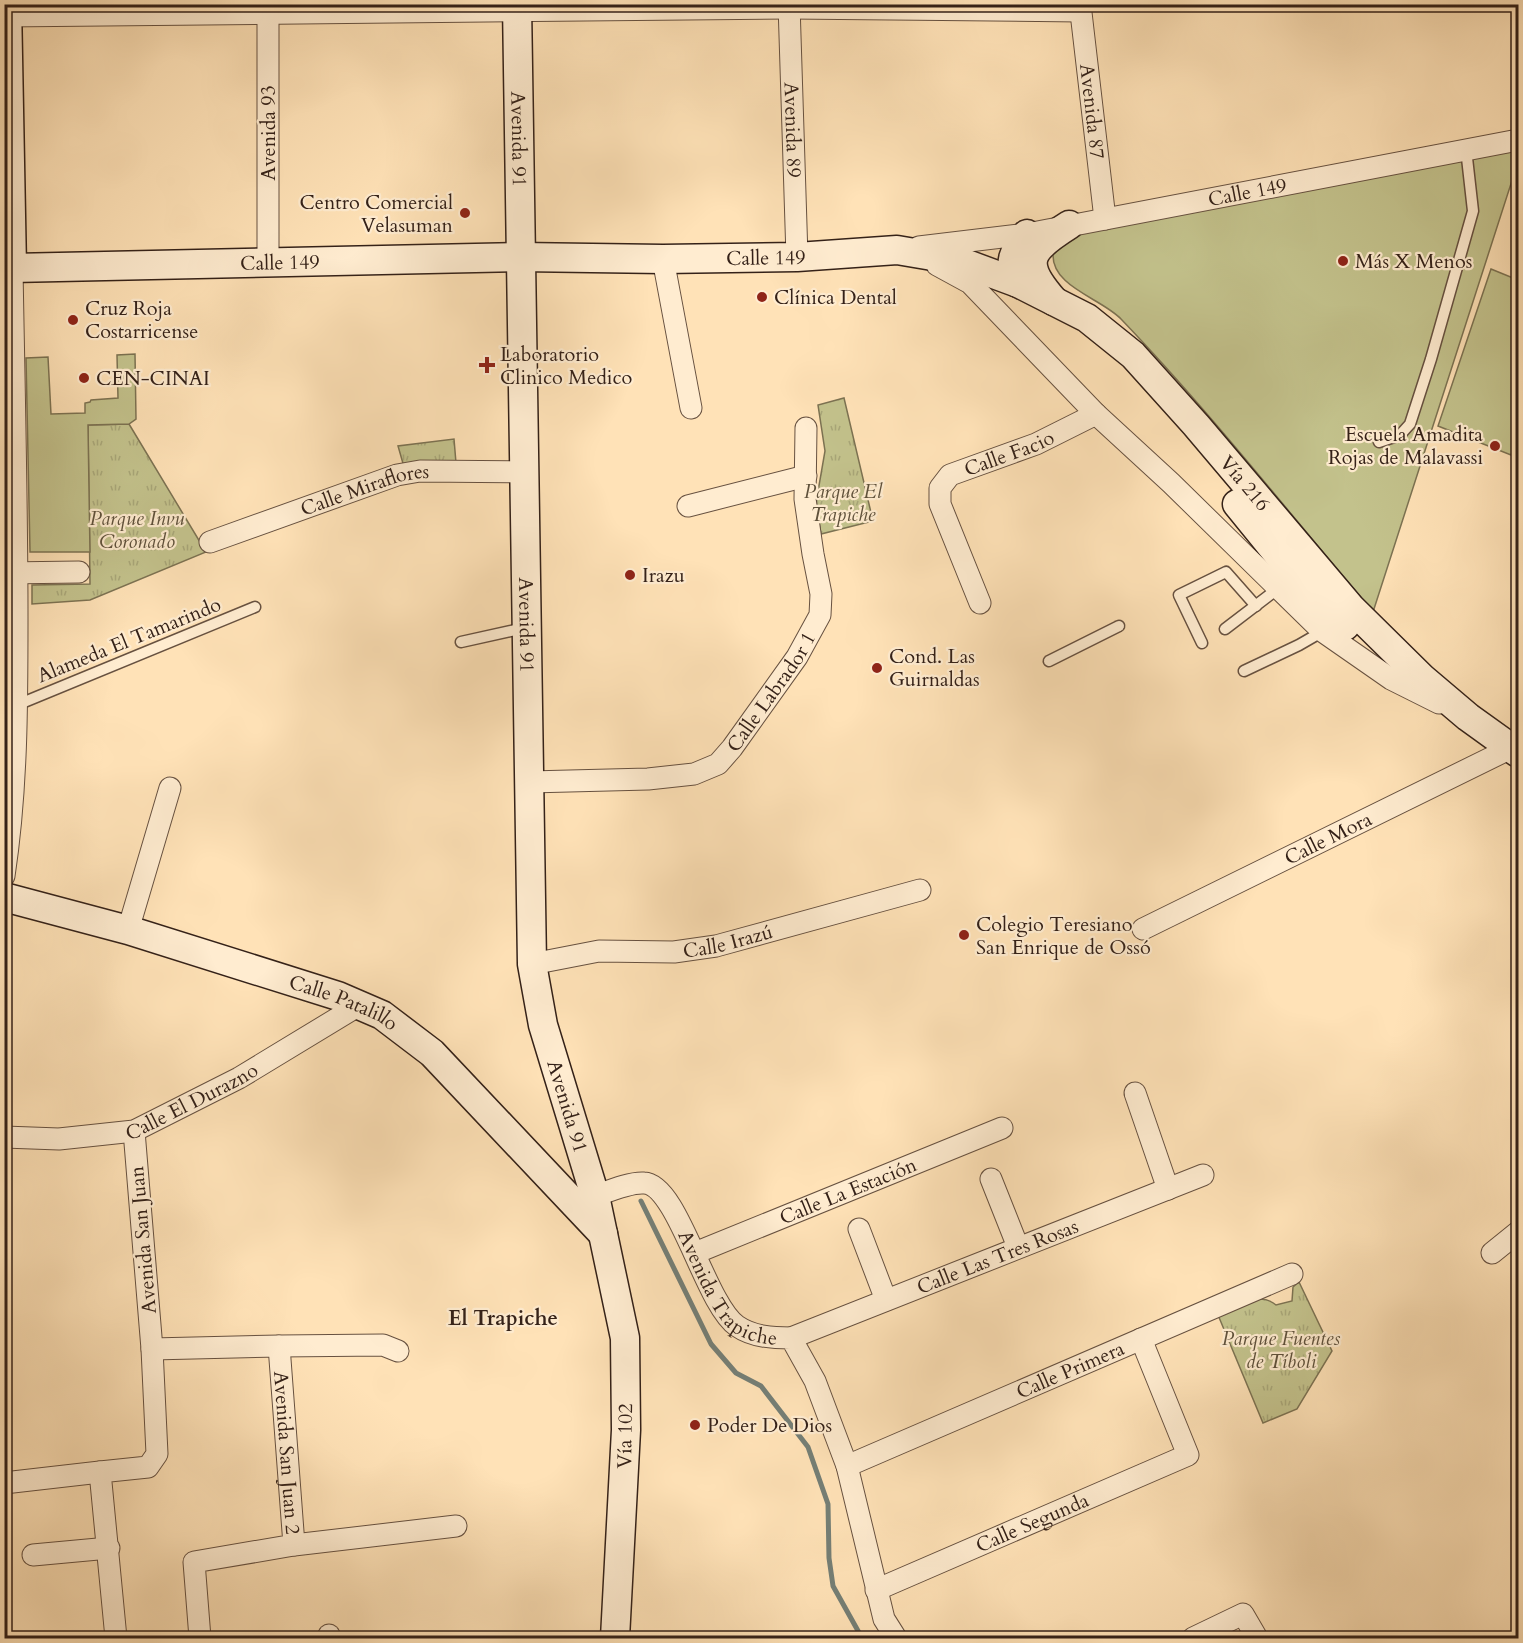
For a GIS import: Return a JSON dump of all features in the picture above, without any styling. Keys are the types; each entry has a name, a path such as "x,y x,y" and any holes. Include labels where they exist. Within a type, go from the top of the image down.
{"main road":[{"name":"Avenida 91","path":"517,8 532,964 543,1025 586,1201 604,1235"},
{"path":"6,12 8,268"},
{"path":"1056,303 1036,281 1031,266 1035,252 1046,240 1069,225"},
{"path":"1018,284 1013,273 1013,254 1028,234"},
{"name":"Calle 149","path":"8,268 520,256 663,259 797,257 897,250"},
{"name":"Vía 216","path":"897,250 956,260 1018,284 1087,318 1133,355 1196,425 1351,608 1422,678 1468,717 1514,750"},
{"name":"Vía 216","path":"1056,303 1122,365 1286,582 1330,626 1422,678"},
{"name":"Calle Patalillo","path":"4,897 128,930 361,1004 382,1016 432,1053 586,1201"},
{"path":"586,1201 598,1249 615,1294"},
{"name":"Vía 102","path":"604,1235 625,1338 626,1430 615,1638"}],"street":[{"path":"6,12 268,8 789,6 1080,8"},
{"name":"Avenida 89","path":"789,6 797,257"},
{"name":"Avenida 93","path":"268,8 268,262"},
{"name":"Avenida 87","path":"1080,8 1105,219"},
{"name":"Calle 149","path":"897,250 1028,234 1518,140"},
{"path":"897,250 955,273 970,283 1096,414 1171,483 1286,582"},
{"path":"663,259 691,408"},
{"path":"4,876 13,813 11,757 17,705 11,574 8,268"},
{"name":"Calle Facio","path":"980,603 940,504 940,488 950,475 1036,444 1096,414"},
{"name":"Calle Labrador 1","path":"530,782 648,779 694,774 718,764 797,657 820,615 821,594 808,522 806,428"},
{"name":"Calle Miraflores","path":"210,542 397,475 420,471 525,472"},
{"path":"688,506 806,476"},
{"path":"11,574 79,573"},
{"path":"1330,626 1391,679 1468,717"},
{"name":"Calle Mora","path":"1143,929 1514,750"},
{"path":"128,930 170,788"},
{"name":"Calle Irazú","path":"532,964 598,951 674,952 716,946 920,890"},
{"name":"Calle El Durazno","path":"4,1137 59,1139 134,1131 239,1078 305,1041 361,1004"},
{"path":"1135,1093 1168,1189"},
{"name":"Calle La Estación","path":"694,1253 1002,1128"},
{"name":"Avenida San Juan","path":"4,1483 148,1467 157,1454 152,1349 134,1131"},
{"name":"Calle Las Tres Rosas","path":"791,1338 1203,1175"},
{"path":"991,1179 1017,1247"},
{"name":"Avenida Trapiche","path":"586,1201 644,1182 657,1186 668,1201 711,1288 736,1326 759,1335 791,1338 815,1381 847,1466 884,1619 896,1638"},
{"path":"859,1229 886,1300"},
{"path":"1492,1253 1518,1232"},
{"name":"Calle Primera","path":"847,1466 1292,1274"},
{"name":"Calle Segunda","path":"876,1590 1188,1455 1140,1339"},
{"path":"279,1346 383,1345 398,1351"},
{"name":"Avenida San Juan 2","path":"152,1349 279,1346 294,1545 194,1562 200,1638"},
{"path":"100,1472 116,1638"},
{"path":"294,1545 456,1526"},
{"path":"33,1555 109,1548"},
{"path":"1193,1638 1243,1614 1257,1638"}],"lane":[{"path":"1379,442 1400,435 1410,424 1431,359 1473,211 1466,149"},
{"path":"1202,643 1179,595 1226,572 1256,606"},
{"path":"1226,629 1286,582"},
{"name":"Alameda El Tamarindo","path":"17,705 255,607"},
{"path":"1049,661 1119,626"},
{"path":"1244,671 1330,626"},
{"path":"461,642 528,627"}],"green space":[{"path":"1515,149 1518,152 1518,162 1373,612 1154,354 1121,319 1079,291 1060,275 1053,253 1077,232"},
{"path":"1491,269 1518,280 1518,435 1511,455 1438,426"},
{"path":"135,354 136,419 129,424 88,425 90,552 30,552 26,358 48,357 51,414 85,413 85,403 91,400 118,398 117,355"},
{"name":"Parque El Trapiche","path":"844,398 873,521 821,534 816,503 825,451 818,405"},
{"name":"Parque Invu Coronado","path":"129,424 206,552 90,600 32,604 32,585 90,584 88,425"},
{"path":"454,439 456,463 404,467 398,446"},
{"name":"Parque Fuentes de Tíboli","path":"1299,1282 1332,1351 1297,1409 1263,1423 1218,1315 1254,1299 1262,1299 1276,1305 1292,1301 1293,1287"}],"waterway":[{"path":"641,1201 711,1344 736,1373 761,1386 808,1447 828,1504 829,1558 833,1586 862,1638"}],"place":[{"name":"Centro Comercial Velasuman","path":"465,213"},
{"name":"Más X Menos","path":"1343,261"},
{"name":"Clínica Dental","path":"762,297"},
{"name":"Cruz Roja Costarricense","path":"73,320"},
{"name":"Laboratorio Clinico Medico","path":"487,365"},
{"name":"CEN-CINAI","path":"84,378"},
{"name":"Escuela Amadita Rojas de Malavassi","path":"1495,446"},
{"name":"Irazu","path":"630,575"},
{"name":"Cond. Las Guirnaldas","path":"877,668"},
{"name":"Colegio Teresiano San Enrique de Ossó","path":"964,935"},
{"name":"Poder De Dios","path":"695,1425"}],"district":[{"name":"El Trapiche","path":"503,1318"}]}
